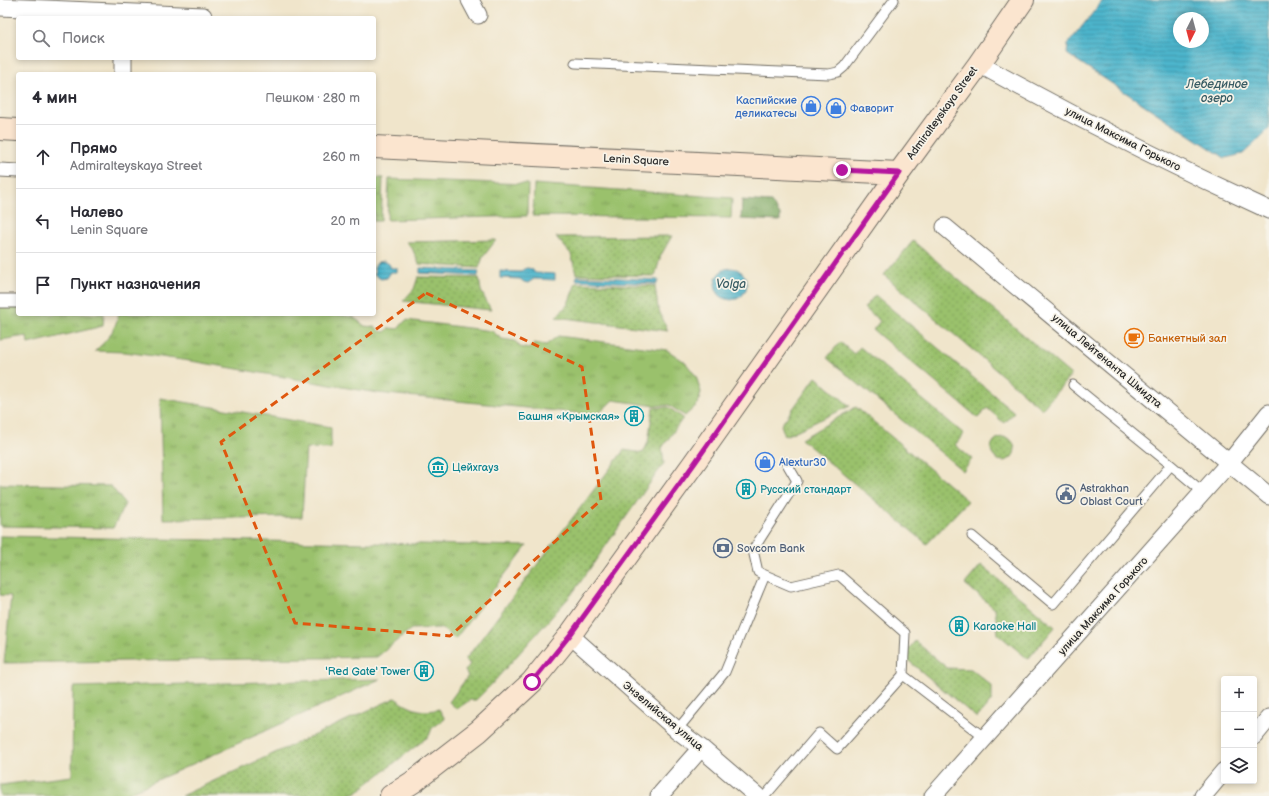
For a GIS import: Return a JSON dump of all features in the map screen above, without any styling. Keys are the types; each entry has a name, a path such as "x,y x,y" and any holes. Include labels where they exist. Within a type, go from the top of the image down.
{"main road":[{"name":"Admiralteyskaya Street","path":"391,796 413,782 479,731 532,682 570,635 694,464 1022,0"},
{"path":"0,129 16,130"},
{"name":"Lenin Square","path":"376,147 899,173"}],"street":[{"path":"470,0 478,15"},
{"path":"0,7 125,15 191,10"},
{"path":"123,60 123,72"},
{"name":"улица Максима Горького","path":"978,64 1059,108 1227,191 1269,210"},
{"path":"0,170 16,171"},
{"name":"улица Лейтенанта Шмидта","path":"944,226 1269,496"},
{"path":"0,300 16,301"},
{"name":"улица Максима Горького","path":"933,796 1229,463 1269,413"},
{"name":"Энзелийская улица","path":"570,635 677,730 701,748 757,796"},
{"path":"1257,732 1269,718"},
{"path":"659,796 701,748"},
{"path":"1203,796 1221,775"}],"lane":[{"path":"575,64 829,74 838,72 844,67 894,0"},
{"path":"1072,385 1171,464 1203,492"},
{"path":"765,796 819,733 837,749 903,675 905,633 839,575 791,586 758,572 753,550 797,481 786,462"},
{"path":"972,536 1053,604 1171,464"},
{"path":"677,730 725,672 765,575"},
{"path":"903,675 985,738"}],"highlighted area":[{"path":"426,293 582,367 601,500 450,636 295,623 221,442"}],"green space":[{"path":"376,178 383,178 381,221 376,221"},
{"path":"389,179 528,184 527,216 387,220"},
{"path":"534,184 732,198 731,218 533,216"},
{"path":"742,200 771,202 780,215 780,221 741,219"},
{"path":"672,236 661,255 655,276 576,274 571,254 556,237"},
{"path":"496,240 483,257 479,268 419,264 412,248 406,242"},
{"path":"913,241 1071,375 1042,409 884,275"},
{"path":"418,277 479,278 481,291 491,310 403,301 414,289"},
{"path":"576,283 655,286 658,308 668,331 556,317 568,304"},
{"path":"875,295 1014,412 1004,423 987,408 978,418 873,330 880,321 864,308"},
{"path":"0,301 16,301 16,316 104,316 103,326 28,344 27,336 0,340"},
{"path":"118,316 346,316 353,317 365,326 376,327 379,331 385,332 389,328 398,329 406,320 492,331 502,339 515,341 520,347 529,349 534,343 546,345 558,336 667,350 685,362 696,376 701,392 698,404 685,416 669,405 656,406 613,400 597,415 377,393 197,362 125,352 95,351 104,343 115,326"},
{"path":"840,342 854,354 860,347 964,434 955,445 972,459 963,471 827,358"},
{"path":"816,377 850,406 785,436 781,425"},
{"path":"160,398 331,427 331,449 306,448 302,517 163,519"},
{"path":"668,407 683,418 662,448 664,463 572,594 476,700 470,700 457,709 449,702 468,676 465,671 470,664 465,660 624,450 643,453 648,442 653,408"},
{"path":"856,407 968,501 927,544 801,439"},
{"path":"1003,437 1012,440 1015,449 1012,458 1003,461 994,458 991,449 994,440"},
{"path":"0,484 111,486 125,504 113,528 0,526"},
{"path":"0,536 527,546 455,639 441,628 411,629 377,657 4,663 11,596 0,595"},
{"path":"981,565 1055,627 1028,659 998,634 995,609 965,584"},
{"path":"915,641 947,668 971,669 992,686 992,700 977,718 903,656"},
{"path":"380,679 122,796 0,796 0,785 72,776 73,687"},
{"path":"395,698 405,705 416,709 426,711 439,709 445,719 432,728 429,736 357,792 346,796 181,796"}],"water":[{"name":"Лебединое озеро","path":"1103,0 1269,0 1269,129 1243,154 1225,158 1067,54 1068,44"},
{"path":"384,261 389,264 391,268 397,268 397,272 391,272 387,278 381,279 376,276 376,264 378,262"},
{"path":"420,268 479,271 478,276 420,273"},
{"path":"527,268 532,269 535,273 555,274 555,280 534,279 528,283 520,279 500,278 500,271 520,272"},
{"name":"Volga","path":"728,268 734,268 743,272 747,284 743,296 734,300 728,300 719,296 715,287 715,281 719,272"},
{"path":"577,276 658,280 657,284 576,280"}],"place":[{"name":"Каспийские деликатесы","path":"811,106"},
{"name":"Фаворит","path":"836,108"},
{"name":"Банкетный зал","path":"1134,338"},
{"name":"Башня «Крымская»","path":"634,416"},
{"name":"Alextur30","path":"765,462"},
{"name":"Цейхгауз","path":"438,467"},
{"name":"Русский стандарт","path":"746,489"},
{"name":"Astrakhan Oblast Court","path":"1066,494"},
{"name":"Sovcom Bank","path":"723,548"},
{"name":"Karaoke Hall","path":"959,626"},
{"name":"'Red Gate' Tower","path":"424,671"}],"route":[{"path":"532,682 570,635 694,464 899,173 842,170"}]}
